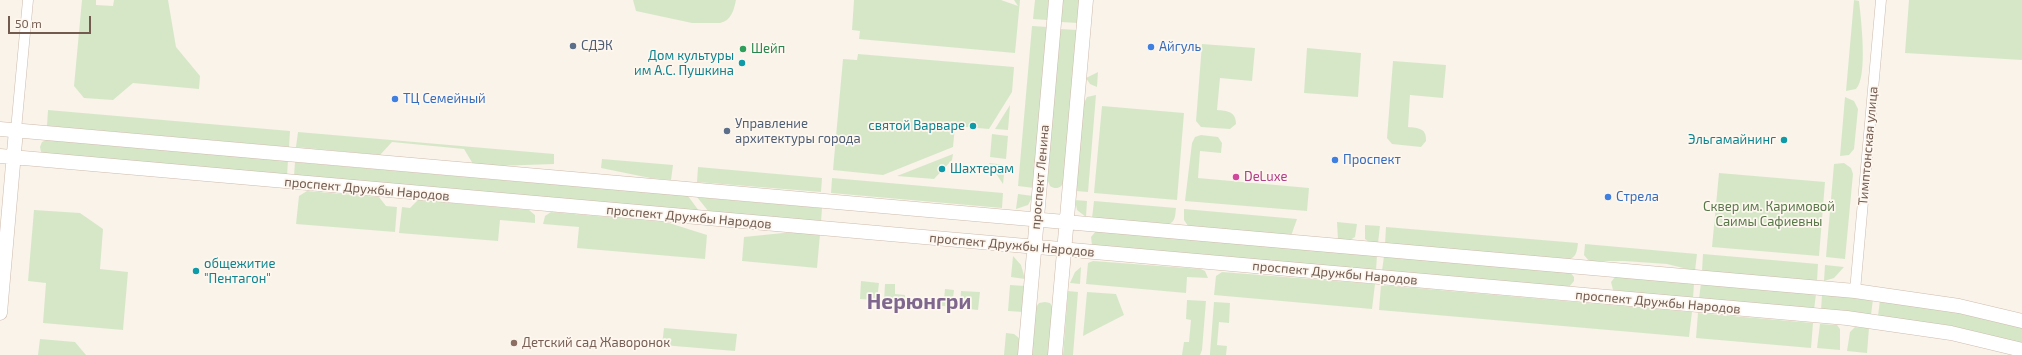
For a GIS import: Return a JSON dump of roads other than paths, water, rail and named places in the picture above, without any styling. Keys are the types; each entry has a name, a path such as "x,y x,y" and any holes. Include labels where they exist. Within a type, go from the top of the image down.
{"street":[{"path":"0,313 7,157 16,130 28,0"},
{"name":"проспект Ленина","path":"1025,355 1056,0"},
{"path":"1055,355 1086,0"},
{"name":"Тимптонская улица","path":"1855,291 1881,0"},
{"path":"0,129 1855,291 1959,306 2022,321"},
{"name":"проспект Дружбы Народов","path":"7,157 1874,321 1951,332 2022,350"}],"place":[{"name":"СДЭК","path":"573,46"},
{"name":"Айгуль","path":"1151,47"},
{"name":"Шейп","path":"743,49"},
{"name":"Дом культуры им А.С. Пушкина","path":"742,63"},
{"name":"ТЦ Семейный","path":"395,99"},
{"name":"святой Варваре","path":"973,126"},
{"name":"Управление архитектуры города","path":"727,131"},
{"name":"Эльгамайнинг","path":"1784,140"},
{"name":"Проспект","path":"1335,160"},
{"name":"Шахтерам","path":"942,169"},
{"name":"DeLuxe","path":"1236,177"},
{"name":"Стрела","path":"1608,197"},
{"name":"общежитие \"Пентагон\"","path":"196,271"},
{"name":"Детский сад Жаворонок","path":"514,343"}],"district":[{"name":"Нерюнгри","path":"919,302"}],"park label":[{"name":"Сквер им. Каримовой Саимы Сафиевны","path":"1769,214"}]}
